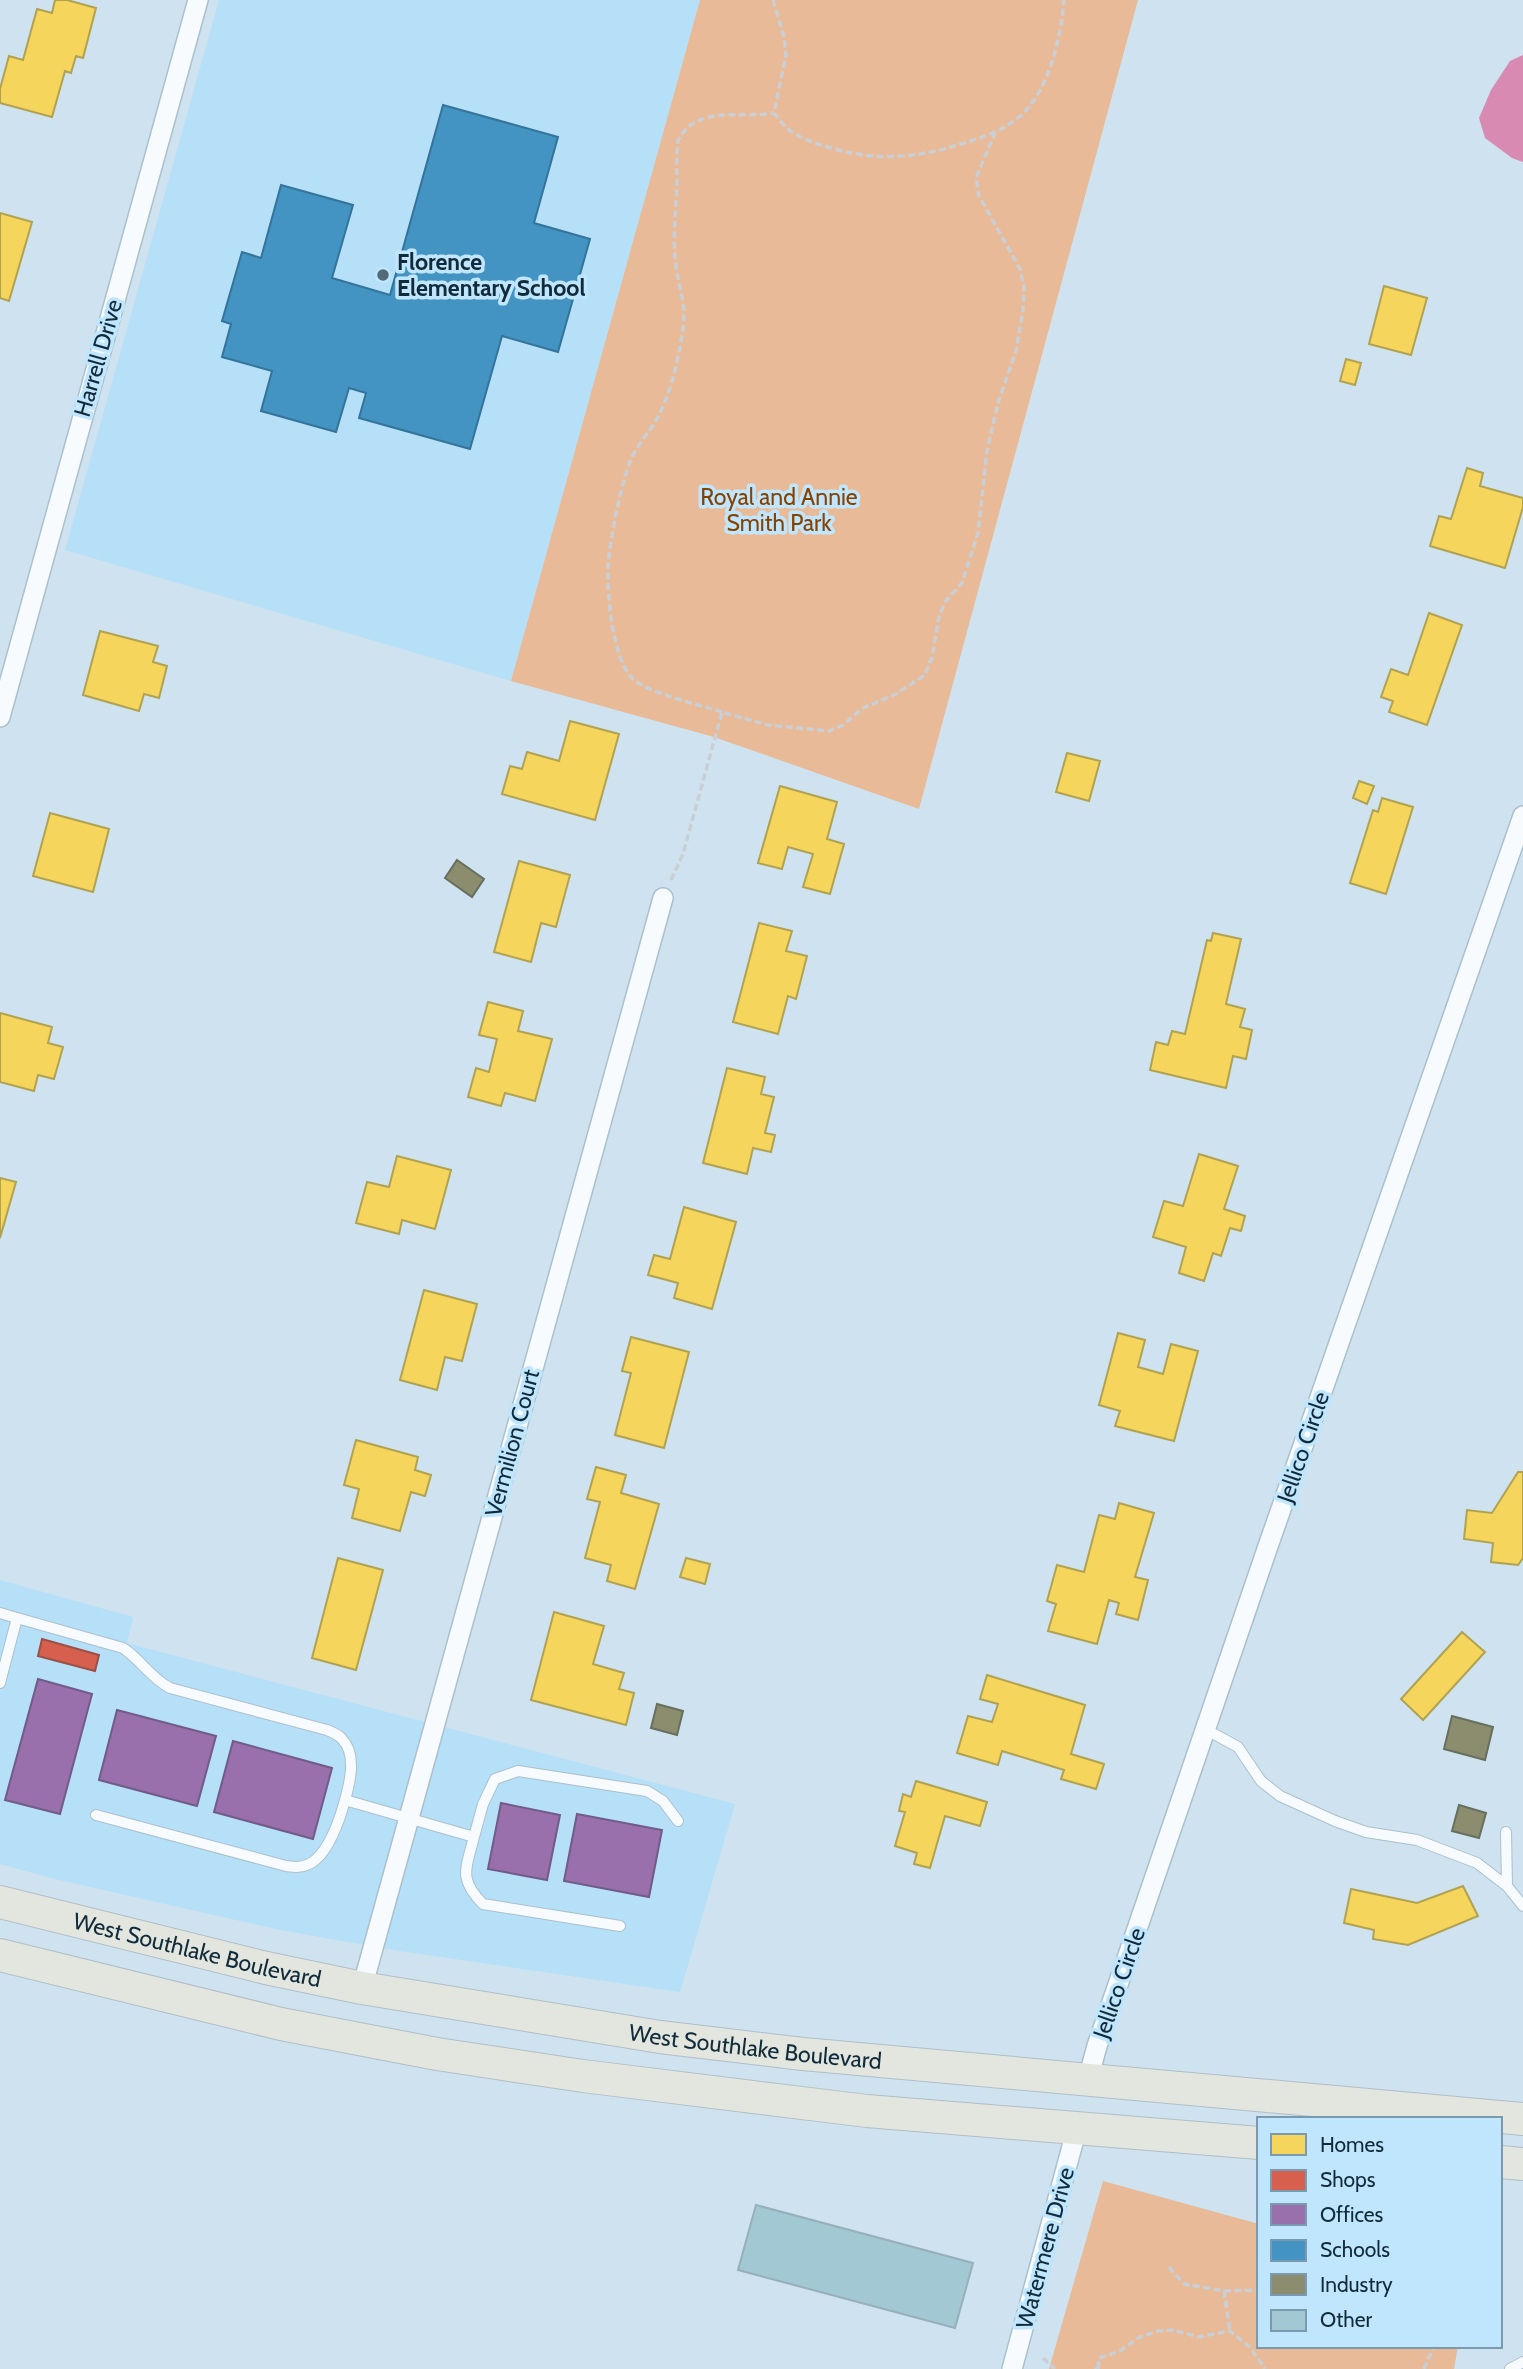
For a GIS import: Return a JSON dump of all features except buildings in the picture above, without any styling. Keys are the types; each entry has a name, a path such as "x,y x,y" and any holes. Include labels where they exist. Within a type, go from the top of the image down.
{"main road":[{"name":"West Southlake Boulevard","path":"0,1902 266,1968 362,1988 660,2037 803,2054 1501,2117"},
{"path":"0,1955 269,2021 437,2054 597,2078 867,2111 1257,2143"},
{"path":"1077,2128 1088,2079"},
{"name":"West Southlake Boulevard","path":"1502,2117 1523,2119"},
{"path":"1502,2162 1523,2164"}],"street":[{"name":"Harrell Drive","path":"0,717 198,0"},
{"name":"Jellico Circle","path":"1088,2079 1205,1729 1523,816"},
{"name":"Vermilion Court","path":"362,1988 663,898"},
{"name":"Watermere Drive","path":"1012,2369 1077,2128"}],"lane":[{"path":"0,1613 123,1648 134,1655 156,1681 170,1688 327,1730 342,1739 350,1753 350,1779 340,1822 312,1863 300,1868 286,1867 96,1815"},
{"path":"0,1683 17,1618"},
{"path":"1205,1729 1238,1747 1261,1781 1280,1796 1366,1832 1417,1840 1477,1863 1507,1886 1523,1906"},
{"path":"620,1926 483,1904 470,1891 465,1872 483,1804 495,1779 518,1771 647,1791 663,1801 678,1821"},
{"path":"345,1800 474,1837"},
{"path":"1506,1832 1507,1886"},
{"path":"1510,2369 1523,2362"}],"path":[{"path":"773,0 784,37 786,55 774,113"},
{"path":"774,113 789,131 810,142 859,157 906,158 995,133 1021,116 1034,99 1050,68 1060,35 1064,0"},
{"path":"774,113 703,118 693,121 678,141 673,238 684,301 682,336 673,383 657,418 630,462 608,568 617,648 622,664 635,681 654,690 722,712 768,725 801,730 829,731 843,725 863,708 896,694 925,675 932,657 939,617 945,602 961,583 978,533 987,451 998,403 1016,351 1024,287 1020,269 979,196 976,178 995,133"},
{"path":"663,898 683,854 722,712"},
{"path":"1169,2267 1184,2284 1224,2291 1257,2290"},
{"path":"1224,2291 1230,2332 1250,2347 1265,2369"},
{"path":"1097,2369 1099,2358 1120,2351 1140,2337 1158,2331 1173,2330 1199,2337 1230,2332"},
{"path":"1424,2369 1433,2348"},
{"path":"1042,2358 1055,2369"}],"shaded area":[{"name":"Florence Elementary School","path":"219,0 700,0 511,681 65,550"},
{"path":"1523,55 1523,162 1512,158 1485,138 1479,118 1491,90 1510,61"},
{"path":"0,1580 133,1617 127,1643 735,1804 680,1992 400,1951 280,1930 0,1864"}],"green space":[{"name":"Royal and Annie Smith Park","path":"700,0 1138,0 919,809 714,737 511,681"},
{"path":"1103,2181 1257,2223 1257,2348 1458,2348 1454,2369 1049,2369"}],"place":[{"name":"Florence Elementary School","path":"383,275"}]}
